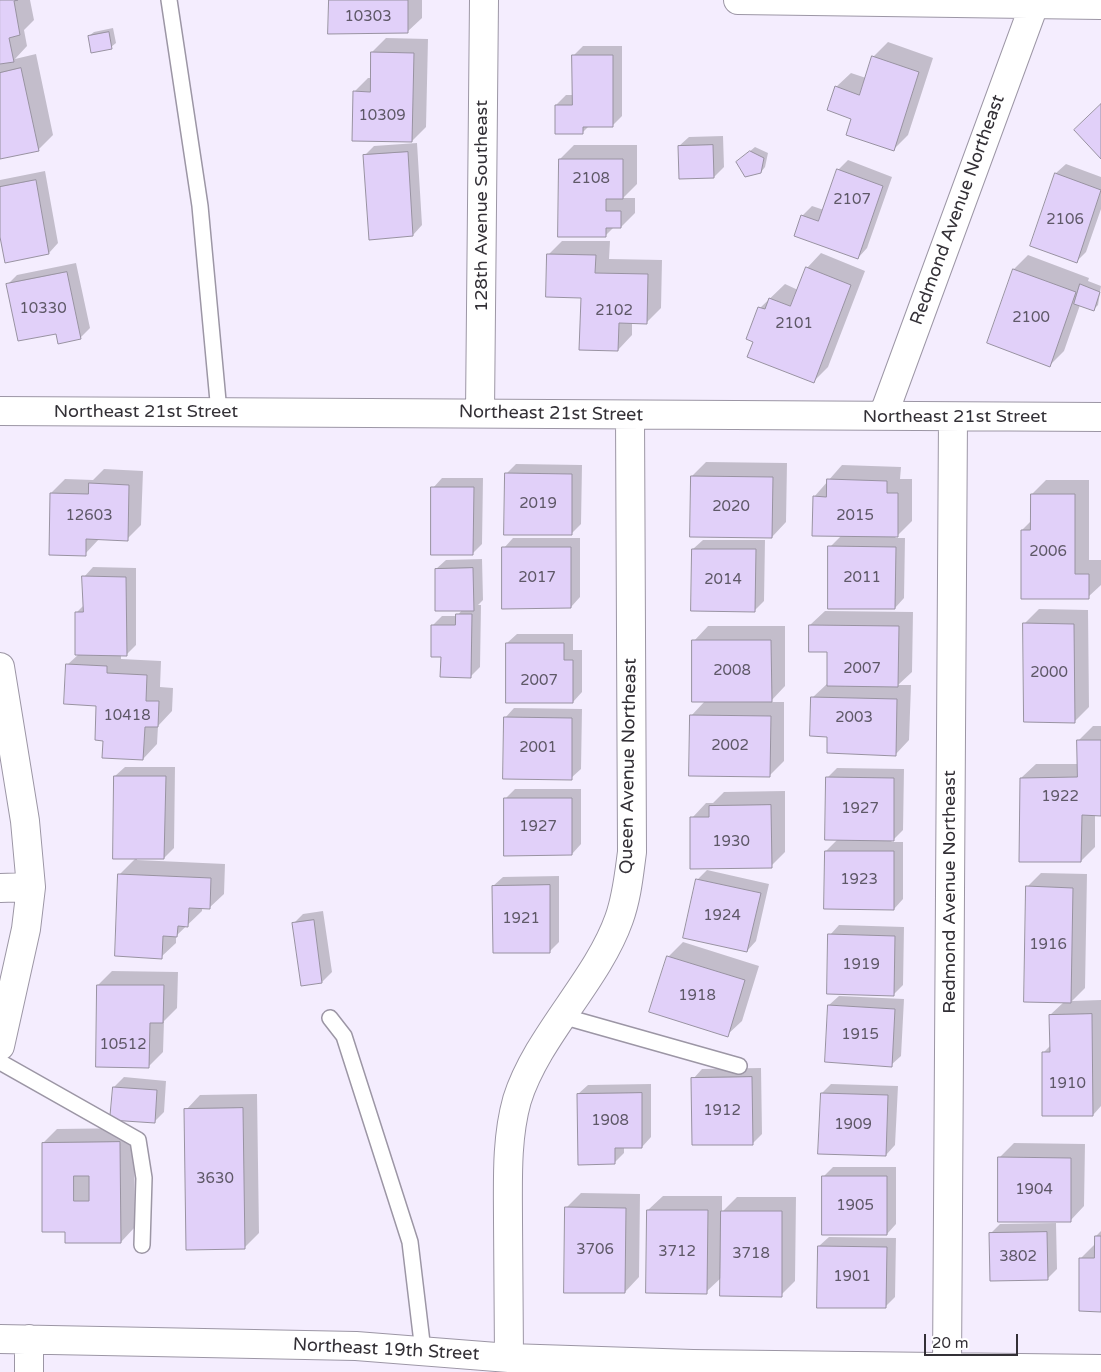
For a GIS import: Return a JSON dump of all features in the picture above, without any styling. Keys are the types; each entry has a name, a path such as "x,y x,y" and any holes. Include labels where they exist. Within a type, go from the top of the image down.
{"street":[{"name":"128th Avenue Southeast","path":"480,412 484,0"},
{"path":"738,0 1101,5"},
{"name":"Redmond Avenue Northeast","path":"883,416 1034,4"},
{"name":"Northeast 21st Street","path":"0,411 480,412 630,415 1101,418"},
{"name":"Queen Avenue Northeast","path":"509,1358 508,1176 510,1141 517,1101 530,1069 600,956 619,919 628,885 632,852 630,415"},
{"name":"Redmond Avenue Northeast","path":"947,1367 953,417"},
{"path":"0,667 25,821 31,887 26,929 0,1046"},
{"path":"0,888 31,887"},
{"name":"Northeast 19th Street","path":"0,1339 356,1346 415,1358 509,1358 693,1368 947,1367 1101,1369"},
{"path":"29,1339 29,1372"}],"lane":[{"path":"169,0 200,206 219,412"},
{"path":"562,1016 739,1066"},
{"path":"330,1018 344,1036 410,1242 415,1358"},
{"path":"0,1062 138,1140 144,1178 142,1245"}],"building":[{"path":"0,0 18,0 14,1 20,35 9,38 14,62 0,64"},
{"path":"329,0 408,0 408,33 328,34"},
{"path":"109,32 112,49 91,53 88,36"},
{"path":"371,52 414,53 412,142 352,141 353,91 370,92"},
{"path":"572,55 613,55 613,127 583,127 583,134 555,134 555,105 572,105"},
{"path":"872,56 919,72 894,151 846,135 851,119 827,110 835,86 859,95"},
{"path":"21,68 39,151 0,159 0,73"},
{"path":"1101,104 1101,159 1074,130"},
{"path":"713,145 714,178 679,179 678,146"},
{"path":"750,151 764,158 761,173 745,177 736,162"},
{"path":"408,152 413,236 369,240 363,155"},
{"path":"559,159 623,159 623,199 606,199 606,211 621,211 621,228 606,228 606,237 558,237"},
{"path":"837,169 883,186 858,259 794,236 801,215 818,221"},
{"path":"1055,173 1101,190 1077,263 1030,246"},
{"path":"36,180 49,254 5,263 0,237 0,187"},
{"path":"547,254 596,255 595,273 648,274 647,324 619,323 618,351 579,350 581,298 546,297"},
{"path":"806,267 851,285 814,383 747,357 753,342 746,339 758,307 765,309 769,298 790,306"},
{"path":"1013,269 1076,292 1050,367 987,343"},
{"path":"67,272 81,339 58,344 56,334 18,341 6,284"},
{"path":"1080,284 1100,292 1094,311 1074,304"},
{"path":"505,473 572,474 572,535 504,535"},
{"path":"691,476 773,477 772,538 690,537"},
{"path":"827,479 887,481 887,493 898,493 898,537 812,536 813,496 826,497"},
{"path":"89,483 129,485 128,541 86,539 86,556 49,555 50,493 88,494"},
{"path":"431,487 474,487 473,555 431,555"},
{"path":"1031,494 1075,494 1075,574 1089,574 1089,599 1021,599 1021,530 1030,530"},
{"path":"828,546 896,547 895,609 828,609"},
{"path":"502,547 571,547 571,608 502,609"},
{"path":"692,549 756,549 755,612 691,611"},
{"path":"473,568 474,611 435,611 435,569"},
{"path":"82,576 126,577 127,656 75,655 75,612 83,612"},
{"path":"456,614 472,614 471,678 440,677 441,657 431,657 431,625 455,625"},
{"path":"1023,623 1074,624 1075,723 1024,722"},
{"path":"809,625 899,626 898,687 827,686 827,652 809,652"},
{"path":"692,640 771,640 772,702 692,702"},
{"path":"506,643 564,643 564,660 573,660 573,703 506,703"},
{"path":"66,664 107,666 107,673 147,675 146,701 159,701 158,727 145,727 143,760 102,758 103,741 95,740 96,706 64,704"},
{"path":"811,697 897,699 896,756 827,753 827,737 810,736"},
{"path":"690,715 771,716 770,777 689,776"},
{"path":"504,717 572,718 572,780 503,779"},
{"path":"1077,740 1101,740 1101,816 1082,815 1081,862 1019,862 1020,778 1077,777"},
{"path":"114,776 166,776 164,859 113,859"},
{"path":"826,777 894,778 894,841 825,840"},
{"path":"504,798 572,798 572,855 504,856"},
{"path":"771,805 772,868 690,869 690,817 709,817 709,806"},
{"path":"825,851 894,851 894,910 824,909"},
{"path":"118,874 211,878 210,909 189,908 188,927 178,926 177,937 163,936 162,959 115,956"},
{"path":"696,879 761,893 747,952 683,938"},
{"path":"550,885 550,953 493,953 492,886"},
{"path":"1026,886 1073,888 1071,1003 1024,1002"},
{"path":"314,920 322,983 301,986 292,923"},
{"path":"828,934 895,936 894,996 827,994"},
{"path":"667,956 745,980 728,1037 649,1012"},
{"path":"97,985 164,985 163,1023 150,1023 149,1068 96,1067"},
{"path":"828,1005 895,1009 892,1067 825,1062"},
{"path":"1092,1014 1093,1116 1042,1116 1042,1052 1050,1052 1049,1015"},
{"path":"752,1077 753,1145 692,1145 691,1078"},
{"path":"113,1087 157,1090 155,1123 110,1120"},
{"path":"642,1093 642,1148 615,1148 615,1164 578,1165 577,1094"},
{"path":"821,1093 888,1095 886,1156 818,1154"},
{"path":"243,1108 245,1249 186,1250 184,1109"},
{"path":"120,1142 121,1243 65,1243 65,1232 42,1232 42,1143","holes":["74,1176 89,1176 89,1201 74,1201"]},
{"path":"998,1157 1071,1158 1071,1222 998,1222"},
{"path":"822,1176 887,1176 887,1235 822,1235"},
{"path":"565,1207 626,1208 625,1293 564,1293"},
{"path":"647,1210 708,1210 707,1294 646,1293"},
{"path":"721,1211 782,1211 782,1297 720,1296"},
{"path":"1047,1232 1048,1280 990,1281 989,1233"},
{"path":"1095,1236 1101,1236 1101,1312 1079,1311 1079,1258 1094,1258"},
{"path":"818,1246 887,1247 886,1308 817,1308"}]}
